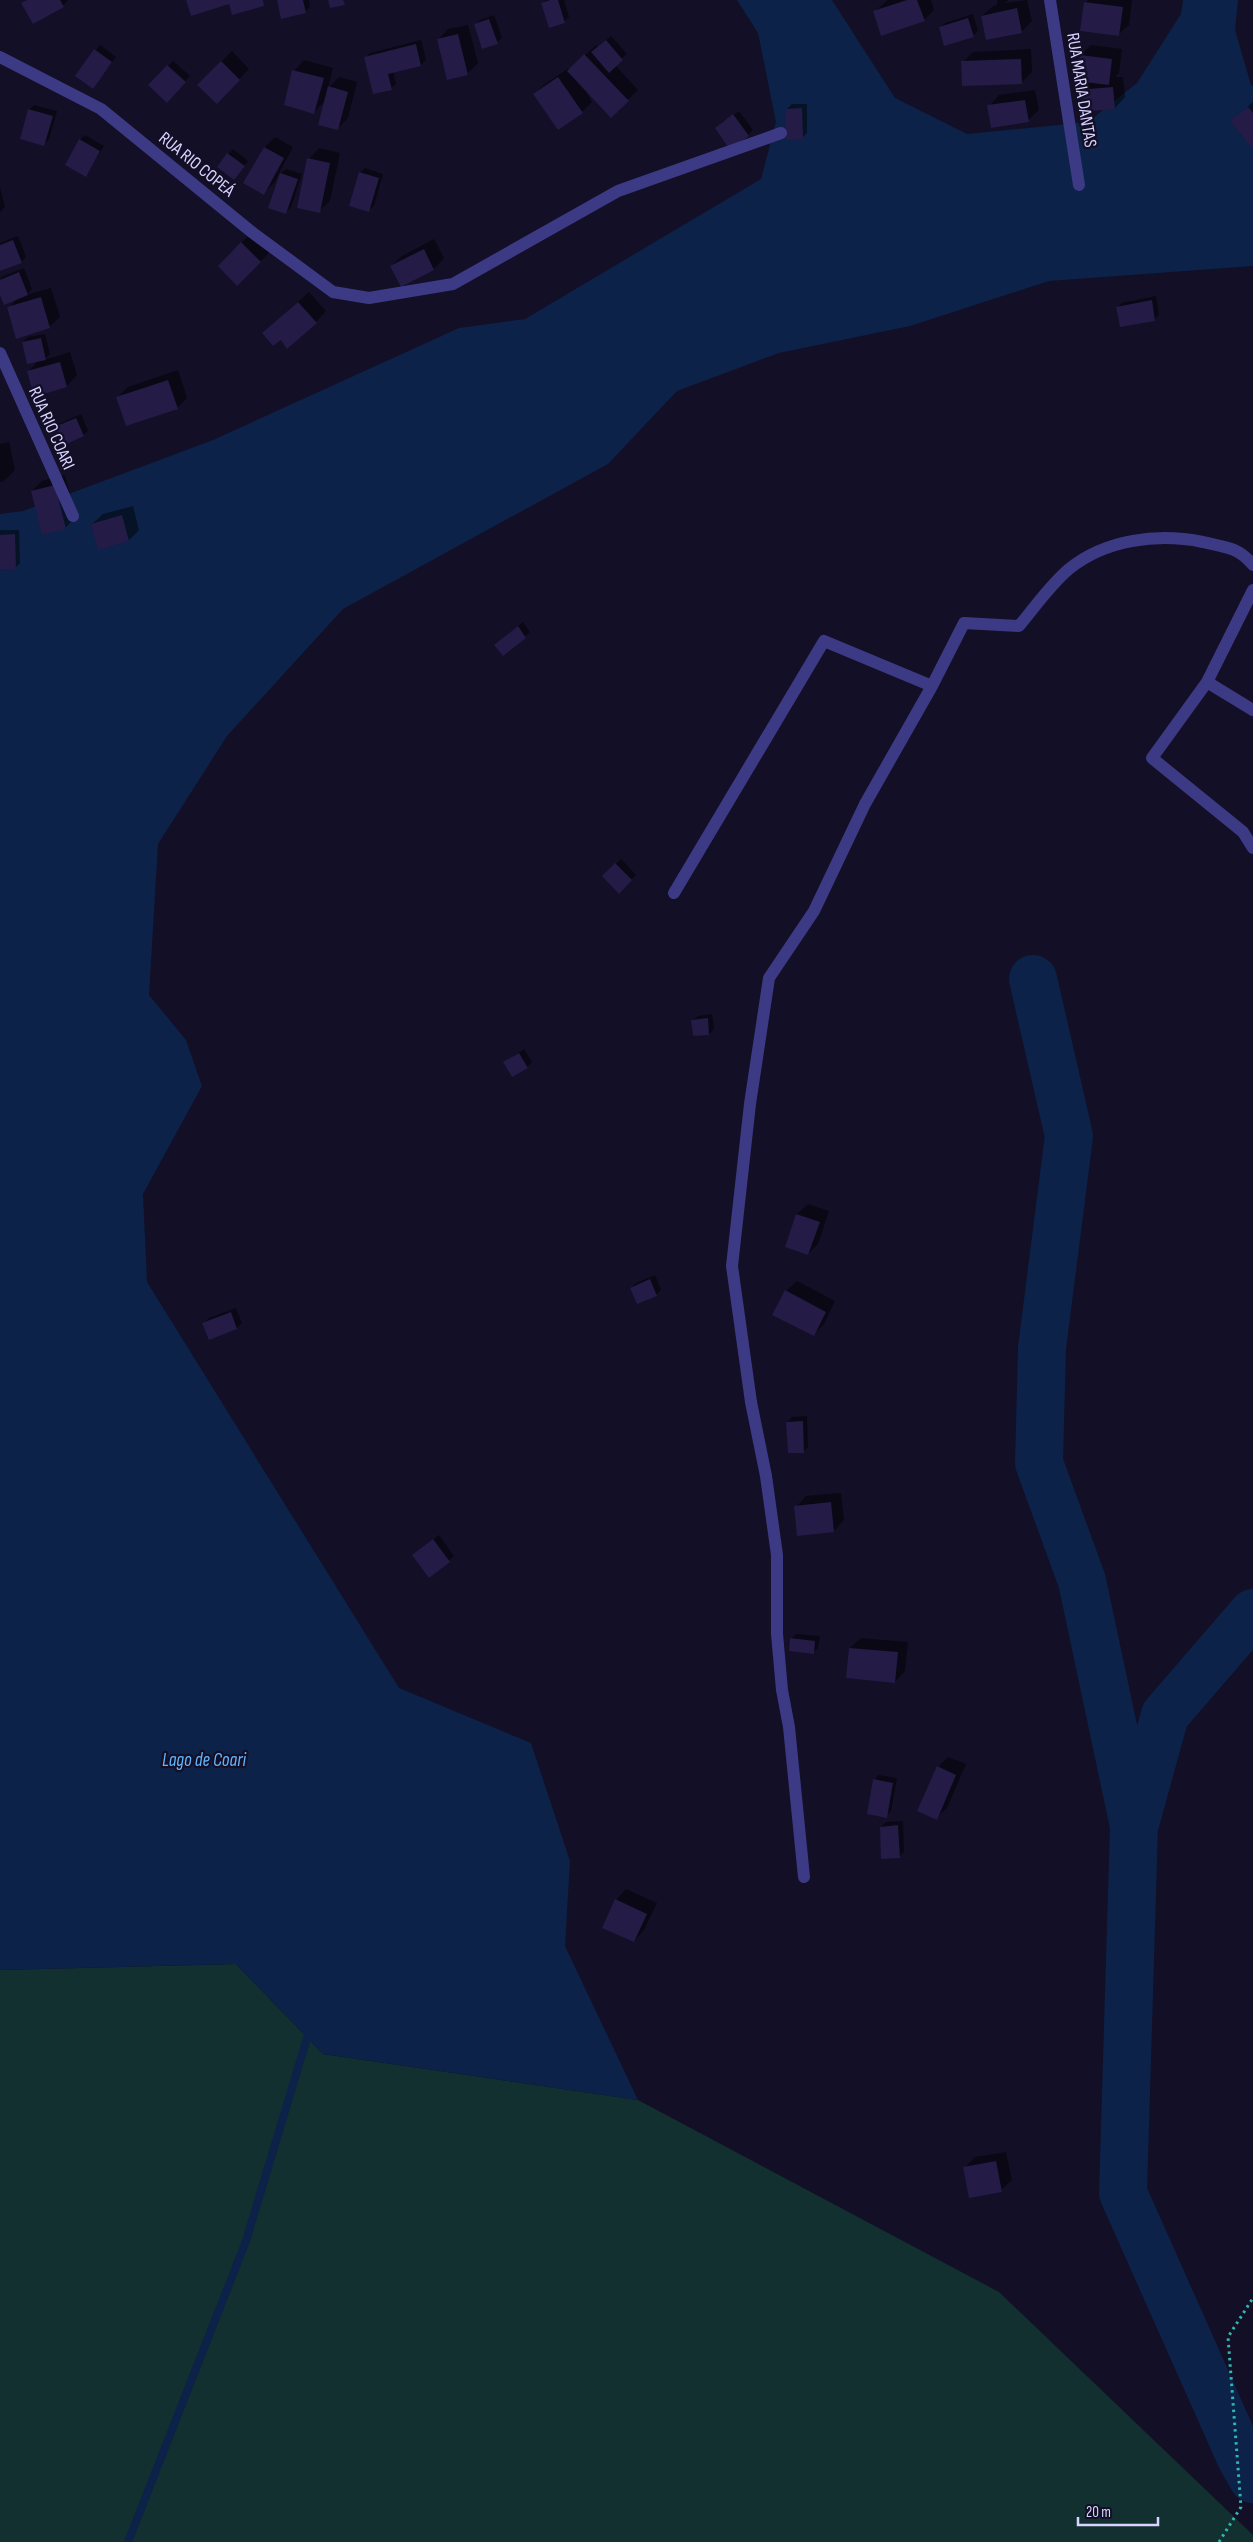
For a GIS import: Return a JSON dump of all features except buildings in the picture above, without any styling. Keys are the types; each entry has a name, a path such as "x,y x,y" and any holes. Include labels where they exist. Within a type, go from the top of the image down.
{"street":[{"name":"RUA MARIA DANTAS","path":"1050,0 1079,185"},
{"name":"RUA RIO COPEÁ","path":"0,57 101,109 253,233 333,292 369,298 453,284 618,191 782,133"},
{"name":"RUA RIO COARI","path":"0,353 73,516"},
{"path":"804,1877 789,1728 782,1690 778,1634 777,1555 766,1476 746,1374 732,1266 750,1104 770,978 814,911 865,804 932,686 964,623 1019,626 1064,575 1093,554 1136,539 1186,539 1227,547 1243,553 1253,565"},
{"path":"1253,590 1206,682 1152,758 1243,832 1253,848"},
{"path":"674,893 824,641 932,686"},
{"path":"1206,682 1253,710"}],"path":[{"path":"1218,2542 1242,2507 1228,2337 1253,2298"}],"green space":[{"path":"236,1964 323,2054 638,2100 999,2292 1253,2535 1253,2542 0,2542 0,1970"}],"water":[{"name":"Lago de Coari","path":"737,0 832,0 895,98 967,134 1088,122 1137,83 1181,14 1183,0 1238,0 1235,30 1251,85 1253,86 1253,266 1049,281 910,326 779,353 677,391 608,464 343,609 227,736 158,844 149,995 186,1040 202,1086 143,1194 147,1282 399,1688 531,1743 570,1861 565,1946 638,2100 323,2054 236,1964 0,1970 0,514 23,511 213,440 459,328 525,319 761,179 776,122 758,33"}],"waterway":[{"path":"1033,979 1069,1136 1042,1348 1039,1463 1082,1581 1134,1826 1123,2193 1241,2458 1253,2479"},
{"path":"1136,1820 1165,1715 1253,1613"},
{"path":"128,2542 246,2241 310,2028"}]}
